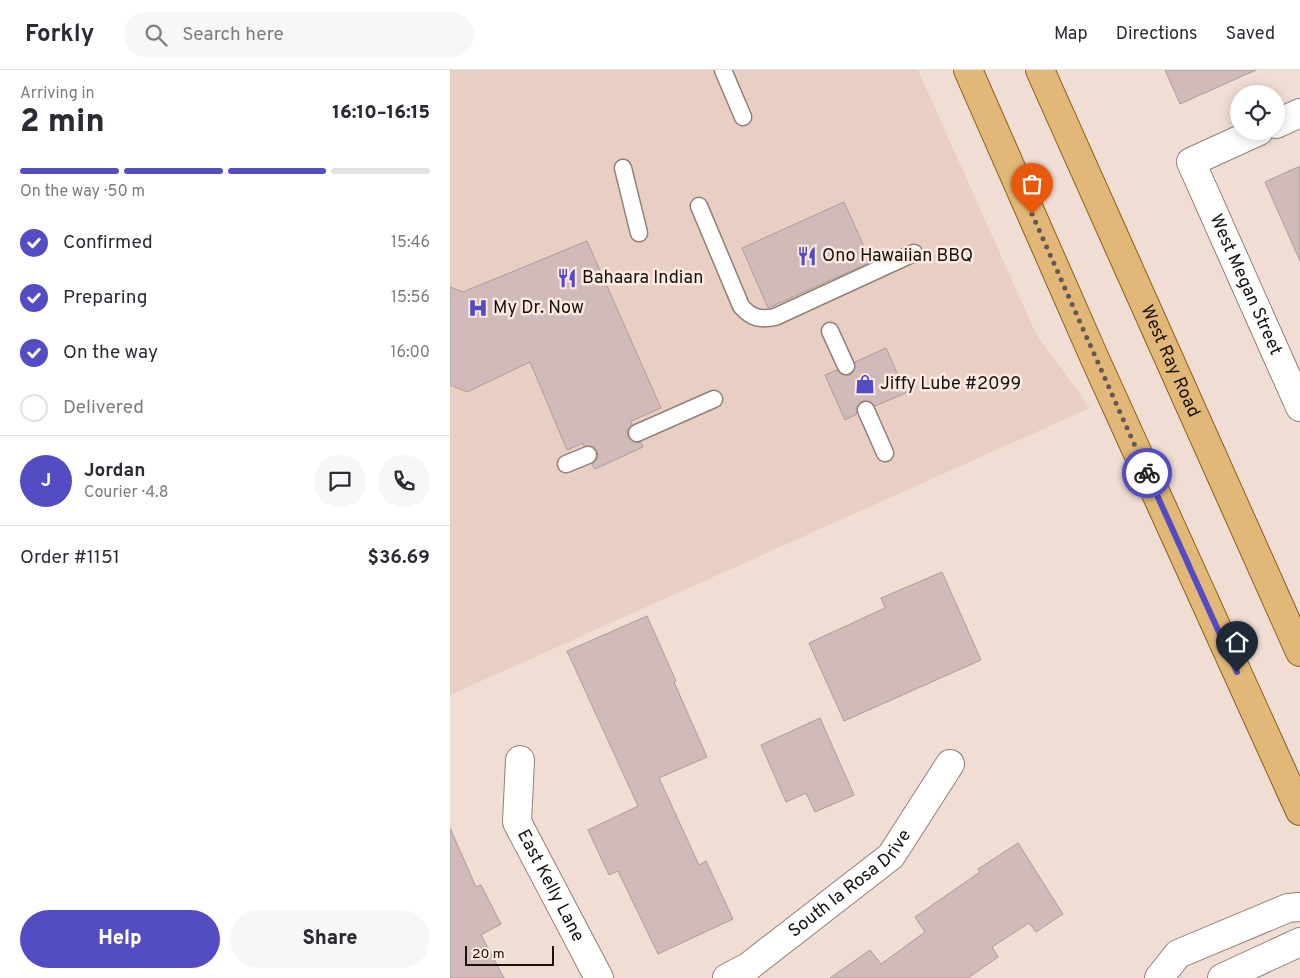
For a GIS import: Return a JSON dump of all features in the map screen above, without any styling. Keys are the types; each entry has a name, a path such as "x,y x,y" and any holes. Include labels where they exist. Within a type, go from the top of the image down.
{"main road":[{"path":"968,70 1095,359 1300,811"},
{"name":"West Ray Road","path":"1040,70 1300,652"}],"street":[{"path":"1285,120 1300,113"},
{"name":"West Megan Street","path":"1239,140 1191,162 1300,407"},
{"name":"East Kelly Lane","path":"520,760 517,822 599,978"},
{"name":"South la Rosa Drive","path":"726,978 748,967 891,856 950,764"},
{"path":"1158,978 1178,954 1288,908 1300,907"},
{"path":"1222,978 1300,942"}],"lane":[{"path":"722,70 744,117"},
{"path":"624,168 639,233"},
{"path":"699,206 741,306 753,317 763,319 775,317 914,253"},
{"path":"830,331 846,366"},
{"path":"637,433 714,399"},
{"path":"866,410 885,453"},
{"path":"566,464 588,454"}],"shaded area":[{"path":"450,70 918,70 1036,334 1090,408 450,695"}],"building":[{"path":"1165,70 1256,70 1180,104"},
{"path":"1300,166 1300,261 1265,182"},
{"name":"Ono Hawaiian BBQ","path":"844,202 871,262 768,308 742,248"},
{"path":"587,241 661,408 631,421 632,424 627,431 628,437 635,443 641,442 643,447 595,469 592,464 598,456 594,447 584,446 583,443 567,450 530,362 467,392 450,385 450,287 463,292"},
{"name":"Jiffy Lube #2099","path":"886,348 906,393 875,406 871,402 862,401 856,409 857,414 845,420 825,375 837,370 841,374 850,375 854,371 855,362"},
{"path":"942,572 981,660 844,721 809,643 885,608 881,598"},
{"path":"647,616 707,757 659,778 699,865 706,861 733,919 658,954 618,871 609,875 588,830 638,806 567,651"},
{"path":"820,718 854,795 815,812 806,793 786,802 761,745"},
{"path":"450,828 476,887 481,885 501,924 481,935 504,978 450,978"},
{"path":"1018,843 1063,914 1036,932 1029,923 992,947 998,957 968,978 830,978 870,950 881,964 925,932 915,917 980,872 978,869"}],"way so far":[{"path":"1032,214 1147,473"}],"place":[{"name":"Ono Hawaiian BBQ","path":"807,256"},
{"name":"Bahaara Indian","path":"567,278"},
{"name":"My Dr. Now","path":"478,308"},
{"name":"Jiffy Lube #2099","path":"865,384"}],"route":[{"path":"1147,473 1237,672"}]}
